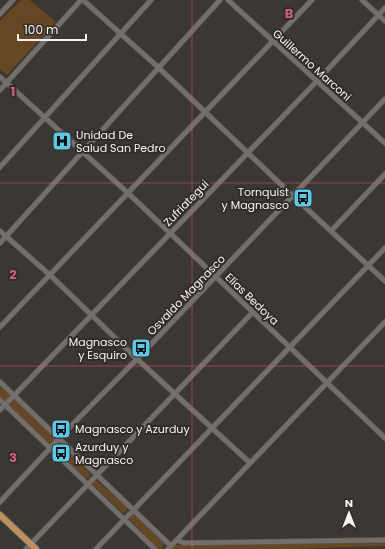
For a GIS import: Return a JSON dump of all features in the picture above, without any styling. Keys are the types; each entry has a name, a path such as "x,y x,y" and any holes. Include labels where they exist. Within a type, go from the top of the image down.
{"main road":[{"path":"0,515 29,546 36,549"}],"street":[{"path":"0,14 13,0"},
{"path":"0,90 82,0 159,68 293,196 385,281"},
{"path":"0,167 151,0"},
{"path":"0,244 220,0"},
{"name":"Guillermo Marconi","path":"228,0 385,143"},
{"path":"0,327 312,0"},
{"path":"362,0 385,21"},
{"name":"Zufriategui","path":"0,410 93,315 385,8"},
{"name":"Elías Bedoya","path":"0,77 128,193 385,438"},
{"name":"Osvaldo Magnasco","path":"0,502 385,99"},
{"path":"331,231 385,174"},
{"path":"0,231 50,275 137,359 175,392 250,462"},
{"path":"96,549 385,248"},
{"path":"29,546 253,312"},
{"path":"0,382 60,438 170,548 250,462 385,322"},
{"path":"0,400 155,549"},
{"path":"177,540 184,543 385,540"}],"shaded area":[{"path":"21,0 30,0 56,22 7,75 0,69 0,21"},
{"path":"0,385 59,440 90,474 89,478 86,478 0,399"},
{"path":"95,480 127,507 126,512 123,513 93,485"},
{"path":"135,514 164,544 162,549 159,549 130,520 130,516"},
{"path":"385,541 385,546 291,549 170,549 174,545"}],"place":[{"name":"Unidad De Salud San Pedro","path":"62,141"},
{"name":"Tornquist y Magnasco","path":"303,198"},
{"name":"Magnasco y Esquiro","path":"141,348"},
{"name":"Magnasco y Azurduy","path":"61,429"},
{"name":"Azurduy y Magnasco","path":"61,453"}]}
